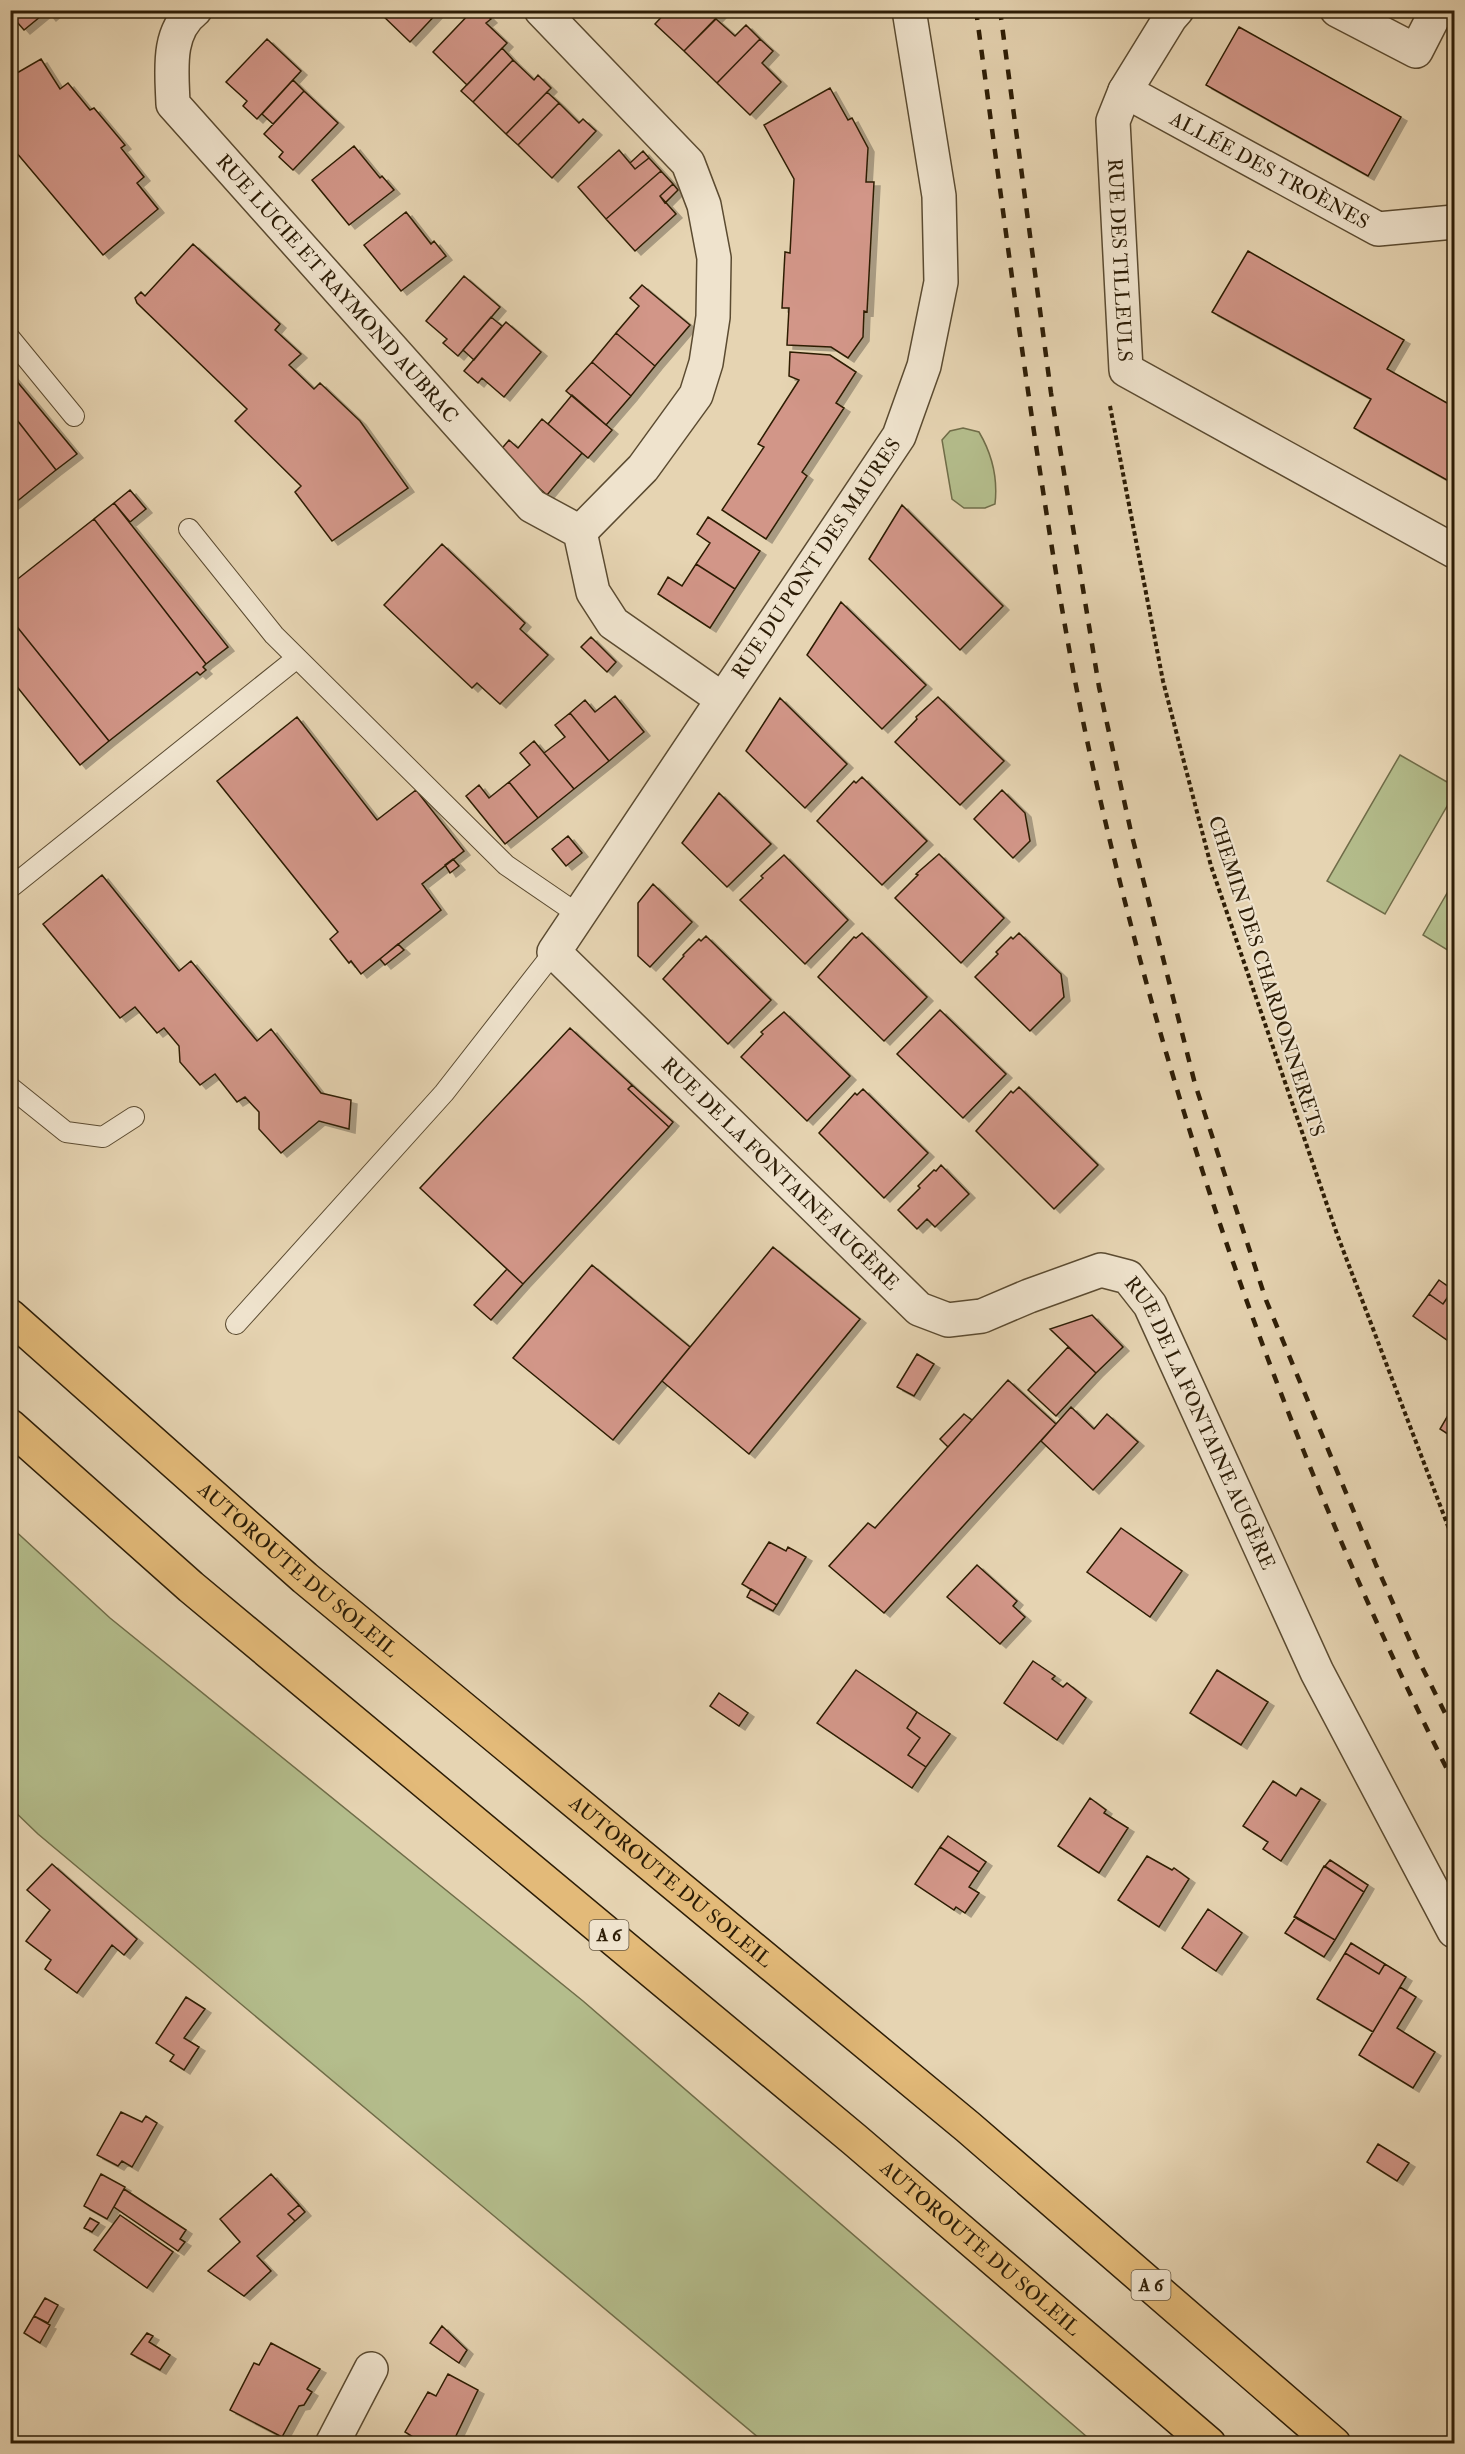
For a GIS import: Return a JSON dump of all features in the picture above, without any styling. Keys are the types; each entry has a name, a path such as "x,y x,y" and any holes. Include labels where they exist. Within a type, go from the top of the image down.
{"highway":[{"name":"AUTOROUTE DU SOLEIL","path":"10,1316 305,1578 968,2127 1334,2444"},
{"name":"AUTOROUTE DU SOLEIL","path":"10,1426 191,1587 855,2140 1209,2444"}],"street":[{"name":"RUE LUCIE ET RAYMOND AUBRAC","path":"195,10 176,33 171,60 173,104 532,506 580,532"},
{"path":"541,10 688,163 704,205 714,258 714,317 706,363 696,395 643,468 580,532 593,592 613,622 722,699"},
{"name":"RUE DU PONT DES MAURES","path":"554,952 899,436 924,366 941,282 939,196 909,10"},
{"name":"RUE DES TILLEULS","path":"1177,10 1125,91 1113,121 1126,370 1455,551"},
{"path":"1337,10 1416,51 1437,10"},
{"name":"ALLÉE DES TROÈNES","path":"1125,91 1378,229 1455,222"},
{"name":"RUE DE LA FONTAINE AUGÈRE","path":"554,952 919,1309 948,1320 982,1316 1101,1270 1128,1277 1150,1305 1317,1672 1455,1931"},
{"path":"332,2444 371,2370"}],"lane":[{"path":"10,338 74,417"},
{"path":"189,529 274,634 506,866 579,915"},
{"path":"10,888 297,658"},
{"path":"236,1324 444,1093 554,952"},
{"path":"10,1087 66,1132 103,1137 134,1117"}],"path":[{"name":"CHEMIN DES CHARDONNERETS","path":"1126,370 1110,402 1163,681 1211,866 1337,1234 1455,1542"}],"green space":[{"path":"963,428 979,432 991,458 996,485 995,504 985,508 964,508 952,499 942,440 950,431"},
{"path":"1400,755 1454,786 1454,794 1385,914 1327,881"},
{"path":"1454,881 1454,954 1423,935"},
{"path":"11,1527 110,1618 583,2001 1094,2443 765,2443 38,1834 11,1808"}],"building":[{"path":"10,10 58,10 50,17 46,12 24,30 10,14"},
{"path":"381,10 440,10 410,42 379,12"},
{"path":"473,10 482,10 491,19 486,23 507,43 467,85 433,52"},
{"path":"668,10 716,10 720,14 684,51 655,24"},
{"path":"716,19 735,36 746,25 760,39 717,83 684,51"},
{"path":"1239,27 1401,117 1368,176 1206,85"},
{"path":"267,39 301,71 257,119 243,106 247,101 226,82"},
{"path":"760,39 773,51 762,63 781,82 750,115 717,83"},
{"path":"502,48 513,60 473,102 461,91"},
{"path":"41,59 60,89 68,83 90,110 94,108 125,145 121,148 144,177 137,183 158,209 103,255 10,145 10,77"},
{"path":"513,60 534,80 538,75 551,88 506,134 473,102"},
{"path":"293,80 304,91 273,124 262,114"},
{"path":"830,88 848,120 852,118 868,148 866,182 874,182 867,312 864,311 863,337 848,358 831,347 787,345 789,308 782,308 785,252 790,253 794,179 764,125"},
{"path":"304,91 338,123 293,170 279,157 283,152 264,134"},
{"path":"547,92 559,103 518,145 506,134"},
{"path":"559,103 579,123 583,119 596,131 552,178 518,145"},
{"path":"354,146 380,178 382,176 394,190 349,225 312,180"},
{"path":"619,150 635,169 649,158 661,171 606,219 578,187"},
{"path":"643,151 649,158 635,169 630,163"},
{"path":"661,171 673,184 660,196 676,214 635,251 606,219"},
{"path":"673,184 678,190 665,203 660,196"},
{"path":"406,212 431,244 434,241 446,256 401,291 364,245"},
{"path":"193,244 280,324 275,330 301,354 289,365 314,389 320,383 360,421 408,488 332,541 295,492 301,486 235,421 247,409 137,303 135,298 141,292 145,296"},
{"path":"1248,251 1404,340 1387,369 1454,407 1454,484 1354,428 1371,399 1212,312"},
{"path":"464,276 500,307 458,356 443,343 447,339 426,321"},
{"path":"642,285 690,325 655,366 616,333 639,306 630,298"},
{"path":"491,317 502,326 474,360 463,350"},
{"path":"506,322 541,352 504,397 482,378 478,383 464,371"},
{"path":"616,333 655,366 631,396 592,362"},
{"path":"790,352 830,355 856,372 836,403 844,408 802,472 807,476 766,539 722,510 764,447 758,444 799,380 789,376"},
{"path":"592,362 631,396 606,425 566,391"},
{"path":"10,373 77,454 56,470 10,411"},
{"path":"572,395 612,430 588,458 548,424"},
{"path":"10,411 56,470 10,507"},
{"path":"542,419 582,453 547,495 498,453 509,440 518,448"},
{"path":"130,490 146,509 130,522 114,503"},
{"path":"114,503 228,647 206,664 94,519"},
{"path":"902,505 1003,606 960,650 869,559"},
{"path":"708,517 760,551 735,589 696,564 710,543 697,534"},
{"path":"94,519 206,664 203,667 206,670 200,675 197,672 109,741 10,618 10,585"},
{"path":"442,544 525,623 520,629 548,655 500,704 477,683 472,688 384,605"},
{"path":"696,564 735,589 710,628 658,594 668,577 682,586"},
{"path":"841,602 926,685 882,729 807,655"},
{"path":"10,618 109,741 80,765 10,678"},
{"path":"591,637 616,662 607,672 581,647"},
{"path":"615,696 644,732 609,761 570,713 585,700 595,712"},
{"path":"938,697 1004,761 960,805 895,742 917,719 916,717"},
{"path":"780,698 847,764 805,808 746,751"},
{"path":"570,713 609,761 574,789 544,753 565,737 555,725"},
{"path":"297,717 377,820 416,790 464,851 422,884 441,910 361,974 330,939 338,932 217,781"},
{"path":"534,741 574,789 538,818 509,782 530,765 520,753"},
{"path":"862,777 927,841 882,885 817,821 854,781 856,783"},
{"path":"509,782 538,818 505,844 466,796 479,785 489,798"},
{"path":"1002,790 1025,813 1030,841 1013,858 974,819"},
{"path":"719,793 771,844 727,887 682,843"},
{"path":"568,836 582,853 566,866 552,849"},
{"path":"939,854 1004,918 961,963 895,898 918,875 916,874"},
{"path":"784,855 848,920 805,964 740,900"},
{"path":"453,859 459,866 450,873 445,865"},
{"path":"102,875 179,971 191,961 257,1041 271,1029 321,1093 351,1100 349,1129 319,1121 281,1153 259,1129 259,1112 245,1097 237,1102 215,1074 200,1085 180,1062 179,1046 164,1028 157,1033 135,1007 120,1018 43,924"},
{"path":"653,884 692,922 650,967 638,956 638,903"},
{"path":"862,933 927,997 884,1041 818,977 854,937"},
{"path":"1019,933 1061,974 1064,997 1030,1031 975,977 1011,937 1013,939"},
{"path":"706,936 771,1000 728,1044 663,979 699,939 701,941"},
{"path":"398,944 404,950 385,965 380,959"},
{"path":"940,1010 1006,1074 963,1118 897,1054"},
{"path":"784,1012 850,1076 807,1121 741,1057 763,1034 761,1032"},
{"path":"570,1028 632,1085 628,1089 669,1127 523,1284 420,1188"},
{"path":"632,1085 673,1122 669,1127 628,1089"},
{"path":"1019,1087 1098,1165 1054,1209 976,1131 1011,1091 1013,1093"},
{"path":"863,1089 928,1153 884,1198 819,1133 855,1093 857,1095"},
{"path":"941,1165 969,1194 935,1227 927,1219 917,1229 898,1210 920,1188 918,1186"},
{"path":"773,1247 860,1319 749,1454 662,1381"},
{"path":"592,1265 690,1347 613,1440 513,1358"},
{"path":"507,1269 523,1284 491,1320 474,1305"},
{"path":"1439,1280 1453,1290 1443,1304 1429,1294"},
{"path":"1454,1288 1454,1345 1413,1316 1429,1294 1443,1304"},
{"path":"1092,1315 1123,1347 1096,1373 1050,1329"},
{"path":"1068,1347 1096,1373 1056,1416 1028,1390"},
{"path":"917,1354 934,1364 914,1396 897,1387"},
{"path":"1008,1380 1056,1424 884,1613 829,1566 868,1523 875,1528"},
{"path":"1454,1405 1454,1438 1440,1429"},
{"path":"1071,1407 1094,1429 1107,1414 1138,1442 1093,1490 1041,1441"},
{"path":"964,1414 972,1420 948,1447 940,1439"},
{"path":"1121,1528 1182,1571 1150,1617 1087,1572"},
{"path":"769,1542 786,1551 788,1547 806,1557 777,1605 742,1584"},
{"path":"977,1565 1017,1601 1013,1606 1025,1617 1000,1644 947,1597"},
{"path":"751,1589 777,1605 773,1611 747,1597"},
{"path":"1033,1661 1055,1676 1052,1679 1063,1687 1067,1683 1086,1698 1057,1740 1004,1703"},
{"path":"856,1670 917,1712 907,1728 920,1738 908,1755 926,1767 912,1788 817,1723"},
{"path":"1217,1670 1268,1702 1241,1745 1190,1713"},
{"path":"719,1693 748,1713 739,1726 710,1706"},
{"path":"917,1712 950,1734 926,1767 908,1755 920,1738 907,1728"},
{"path":"1273,1781 1296,1796 1301,1788 1320,1800 1281,1861 1263,1849 1268,1842 1243,1826"},
{"path":"1090,1798 1106,1810 1104,1813 1128,1828 1099,1873 1058,1846"},
{"path":"948,1836 986,1862 979,1872 940,1847"},
{"path":"940,1847 979,1872 969,1887 979,1893 965,1913 956,1907 954,1910 915,1884"},
{"path":"1147,1856 1172,1870 1174,1868 1189,1879 1159,1927 1118,1900"},
{"path":"1330,1860 1368,1885 1364,1892 1325,1866"},
{"path":"52,1864 137,1939 124,1955 112,1945 77,1993 45,1969 51,1960 26,1941 50,1910 27,1890"},
{"path":"1324,1866 1364,1892 1335,1940 1294,1917"},
{"path":"1208,1909 1242,1933 1216,1971 1182,1948"},
{"path":"1296,1917 1335,1940 1324,1957 1285,1933"},
{"path":"1351,1943 1385,1964 1379,1974 1345,1953"},
{"path":"1345,1953 1379,1974 1385,1964 1406,1977 1373,2032 1317,1999"},
{"path":"1400,1987 1416,1997 1397,2028 1435,2052 1413,2088 1359,2055"},
{"path":"186,1997 205,2009 184,2038 199,2047 184,2070 170,2061 174,2055 156,2043"},
{"path":"121,2112 142,2122 146,2116 157,2123 132,2167 122,2161 118,2166 97,2155"},
{"path":"1378,2144 1409,2163 1397,2181 1367,2162"},
{"path":"101,2174 125,2187 107,2219 84,2206"},
{"path":"271,2174 299,2205 288,2214 295,2221 257,2256 271,2271 244,2296 208,2271 240,2242 220,2219"},
{"path":"124,2189 186,2230 180,2239 185,2242 178,2251 114,2207"},
{"path":"299,2205 305,2212 295,2221 288,2214"},
{"path":"120,2215 173,2252 147,2288 94,2250"},
{"path":"90,2218 99,2223 92,2232 84,2228"},
{"path":"45,2298 58,2305 48,2323 34,2316"},
{"path":"34,2316 50,2325 40,2343 24,2333"},
{"path":"442,2326 467,2350 459,2363 430,2343"},
{"path":"147,2333 153,2336 149,2342 170,2355 160,2370 131,2354"},
{"path":"271,2343 320,2369 307,2389 312,2392 304,2405 299,2406 282,2437 230,2410 254,2363 259,2365"},
{"path":"448,2374 478,2390 452,2444 424,2444 405,2432 428,2392 436,2396"}],"railway":[{"path":"976,10 1029,397 1069,647 1092,763 1123,895 1158,1026 1241,1284 1288,1411 1339,1537 1454,1783"},
{"path":"1000,10 1051,393 1099,687 1131,832 1195,1084 1266,1300 1376,1565 1417,1657 1454,1731"}]}
